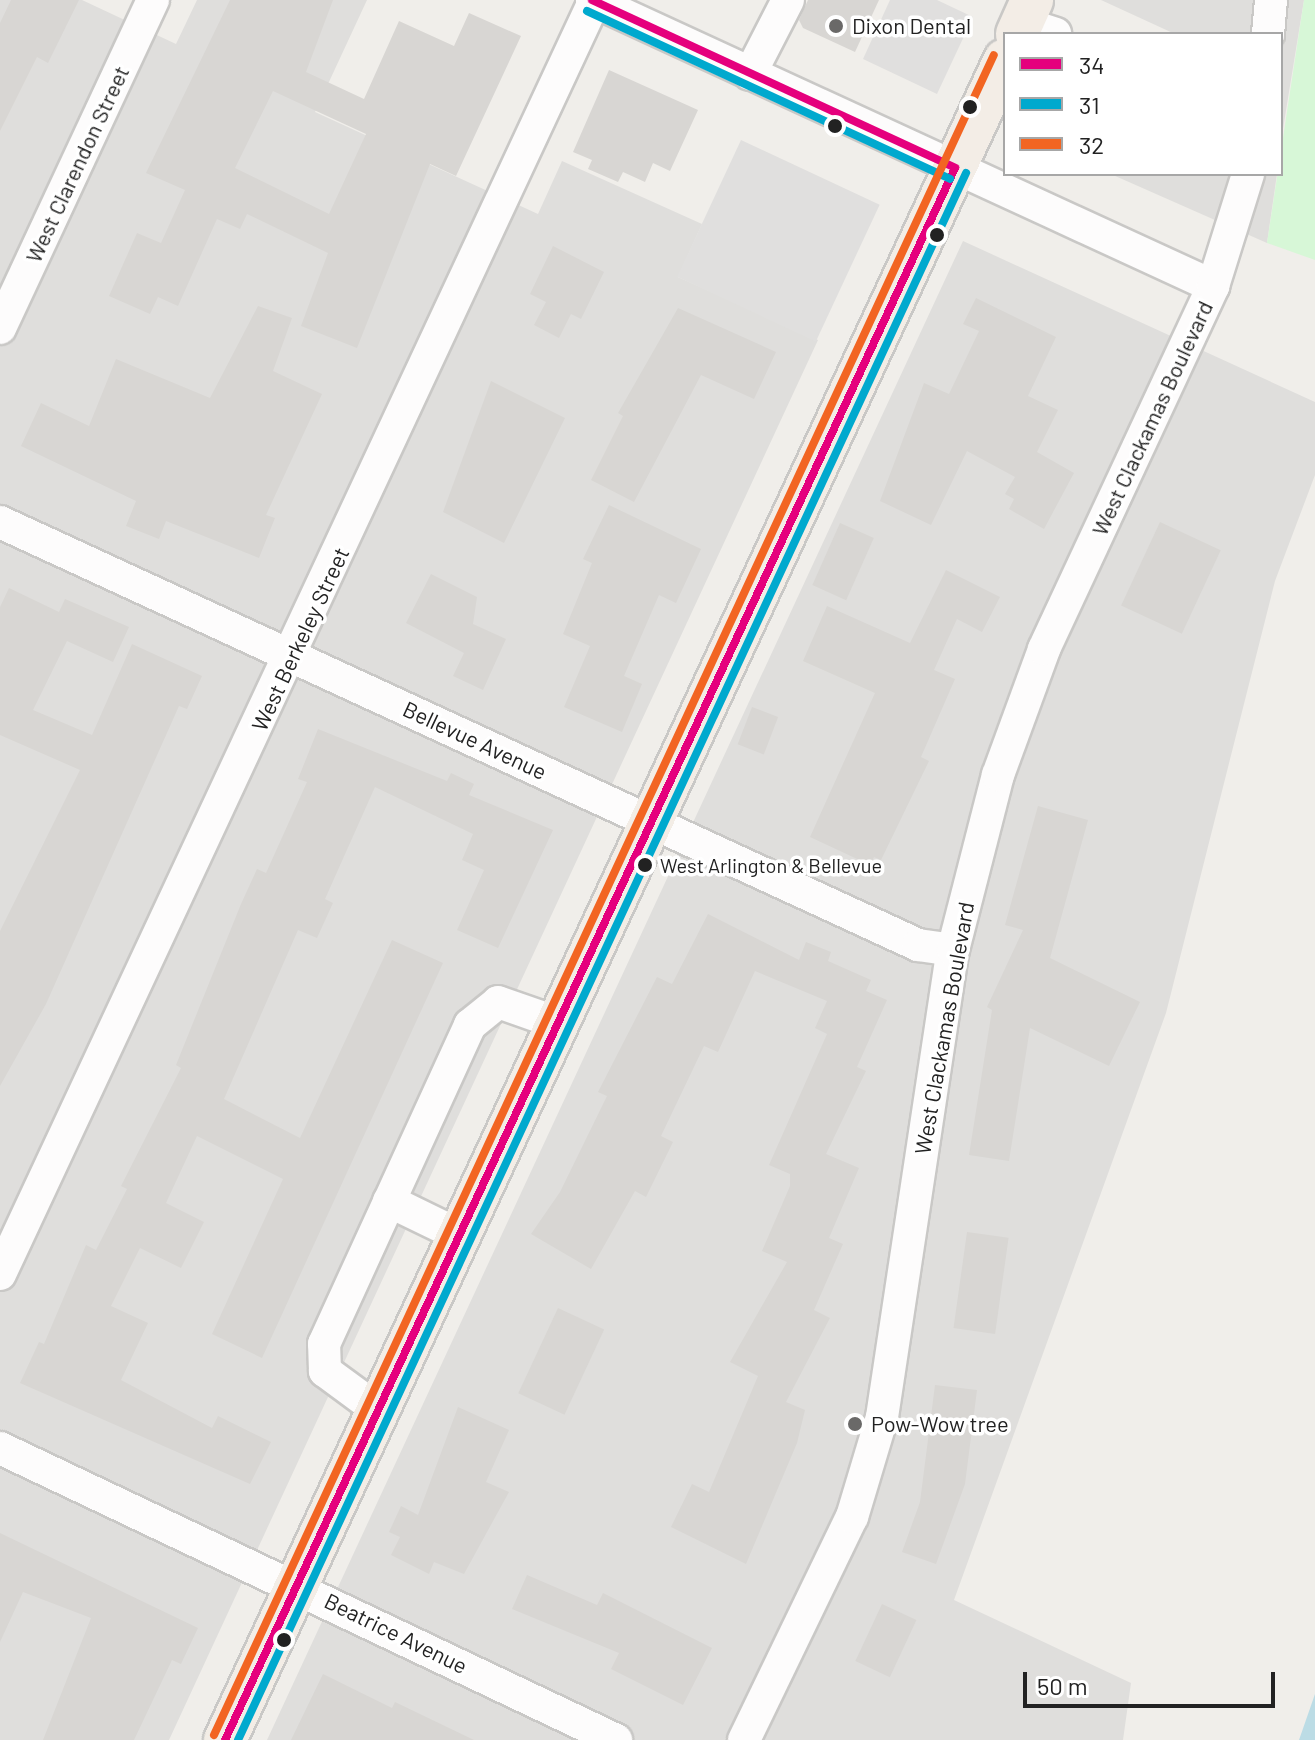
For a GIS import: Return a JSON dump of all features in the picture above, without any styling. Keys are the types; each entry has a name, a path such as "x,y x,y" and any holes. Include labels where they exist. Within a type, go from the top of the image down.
{"main road":[{"path":"225,1740 955,168 1003,75"}],"street":[{"path":"594,0 1213,286"},
{"name":"West Berkeley Street","path":"0,1274 293,655 594,0"},
{"path":"750,74 788,0"},
{"path":"1268,32 1271,0"},
{"name":"West Clarendon Street","path":"0,328 150,1"},
{"name":"West Clackamas Boulevard","path":"744,1740 852,1517 882,1417 953,950 998,775 1044,649 1213,286 1247,176"},
{"name":"Bellevue Avenue","path":"0,522 918,945 953,950"},
{"path":"378,1410 325,1371 324,1344 470,1025 498,1002 558,1023"},
{"path":"389,1201 459,1235"},
{"name":"Beatrice Avenue","path":"0,1448 297,1585 616,1740"}],"shaded area":[{"path":"0,0 82,0 176,44 197,0 367,0 315,112 538,214 562,161 702,224 678,277 818,340 169,1740 0,1740"},
{"path":"890,0 937,0 973,17 937,94 863,59"},
{"path":"1101,0 1304,0 1283,129 1283,32 1171,32"},
{"path":"741,140 880,205 816,342 677,277"},
{"path":"1115,176 1277,176 1267,243"},
{"path":"963,241 1315,402 1315,475 1275,581 1166,1013 954,1600 1131,1683 1123,1740 267,1740"}],"green space":[{"path":"1304,0 1315,0 1315,260 1267,243 1277,176 1283,176 1283,138"}],"water":[{"path":"1315,1694 1315,1740 1299,1740"}],"building":[{"path":"11,0 79,0 48,63 37,57 0,131 0,23"},
{"path":"230,0 333,0 306,72 364,99 399,21 454,46 469,13 521,36 456,176 430,164 357,348 301,326 328,253 247,214 240,229 217,219 178,306 158,297 150,314 109,296 137,233 161,243 185,190 146,173","holes":["273,91 366,134 329,214 235,168"]},
{"name":"Dixon Dental","path":"808,0 879,0 855,52 803,28 799,20"},
{"path":"609,70 698,110 670,171 653,163 645,182 623,172 618,182 588,169 592,160 573,152"},
{"path":"553,246 604,272 581,319 571,314 559,338 534,325 546,302 530,294"},
{"path":"976,298 1056,337 1028,396 1058,410 1037,452 1074,473 1044,529 1009,509 1014,499 1005,494 1015,477 967,451 931,525 880,501 924,383 949,394 979,331 963,324"},
{"path":"258,306 292,318 273,371 322,394 266,515 275,518 259,558 166,521 159,539 126,526 136,501 21,446 41,403 89,426 116,359 210,398"},
{"path":"678,308 776,352 754,399 701,375 634,502 591,480 623,416 618,413"},
{"path":"491,381 565,418 504,543 443,512"},
{"path":"609,505 701,549 676,603 659,595 624,676 642,684 622,732 564,707 590,646 563,634 592,563 583,559"},
{"path":"1160,522 1221,550 1182,634 1121,605"},
{"path":"840,523 874,538 846,600 812,585"},
{"path":"946,570 1000,597 982,632 957,619 934,670 955,679 921,757 929,761 881,860 874,857 870,865 810,837 875,693 803,661 827,606 910,643"},
{"path":"431,574 477,597 473,624 506,639 483,690 453,676 464,653 406,623"},
{"path":"9,588 59,612 65,599 129,627 113,662 67,641 33,710 92,735 132,644 202,676 187,709 179,706 46,1004 0,1086 0,931 80,770 0,735 0,607"},
{"path":"752,707 778,717 764,754 738,744"},
{"path":"318,729 447,781 451,773 474,784 469,795 553,830 498,948 457,930 484,870 462,860 473,834 375,787 325,899 333,903 317,938 298,930 224,1099 300,1138 392,940 443,963 262,1358 212,1334 283,1179 197,1136 166,1203 204,1222 181,1268 140,1248 111,1306 148,1323 121,1380 212,1428 218,1416 271,1442 250,1484 20,1383 39,1342 44,1344 86,1245 96,1250 127,1189 121,1186 181,1068 176,1065 241,904 257,869 266,873 307,782 298,779"},
{"path":"1038,806 1088,820 1050,958 1140,1002 1109,1066 1030,1028 1009,1161 969,1155 992,1010 987,1007 1023,930 1005,925"},
{"path":"708,914 799,960 806,942 831,952 828,961 871,980 866,991 887,1000 857,1067 866,1071 826,1154 859,1168 829,1238 843,1244 814,1310 830,1318 786,1402 805,1410 797,1443 746,1564 671,1527 692,1484 709,1492 758,1376 730,1362 787,1262 762,1251 790,1186 790,1174 769,1165 827,1034 815,1028 827,1001 755,971 718,1052 704,1046 661,1136 673,1142 646,1197 635,1191 591,1269 531,1234 560,1192 607,1096 598,1092 657,977 672,984"},
{"path":"967,1232 1009,1238 995,1334 954,1328"},
{"path":"558,1308 604,1330 564,1415 518,1393"},
{"path":"935,1385 977,1390 965,1484 936,1564 902,1552 920,1502"},
{"path":"458,1407 509,1430 486,1482 509,1492 464,1574 434,1562 429,1574 391,1555 400,1537 389,1532 401,1506 418,1515"},
{"path":"0,1533 198,1628 181,1664 172,1660 134,1740 43,1740 91,1618 23,1592 0,1642"},
{"path":"527,1575 597,1605 603,1593 712,1648 683,1705 611,1669 619,1653 512,1609"},
{"path":"882,1604 916,1620 890,1677 855,1661"},
{"path":"323,1674 392,1708 395,1702 474,1740 291,1740"}],"transit line":[{"name":"34","path":"592,0 955,168"},
{"name":"31","path":"587,11 950,179"},
{"name":"32","path":"214,1735 994,55"},
{"name":"34","path":"225,1740 955,168"},
{"name":"31","path":"238,1740 966,173"}],"place":[{"name":"Dixon Dental","path":"836,26"},
{"name":"West Arlington & Bellevue","path":"645,865"},
{"name":"Pow-Wow tree","path":"855,1424"}]}
